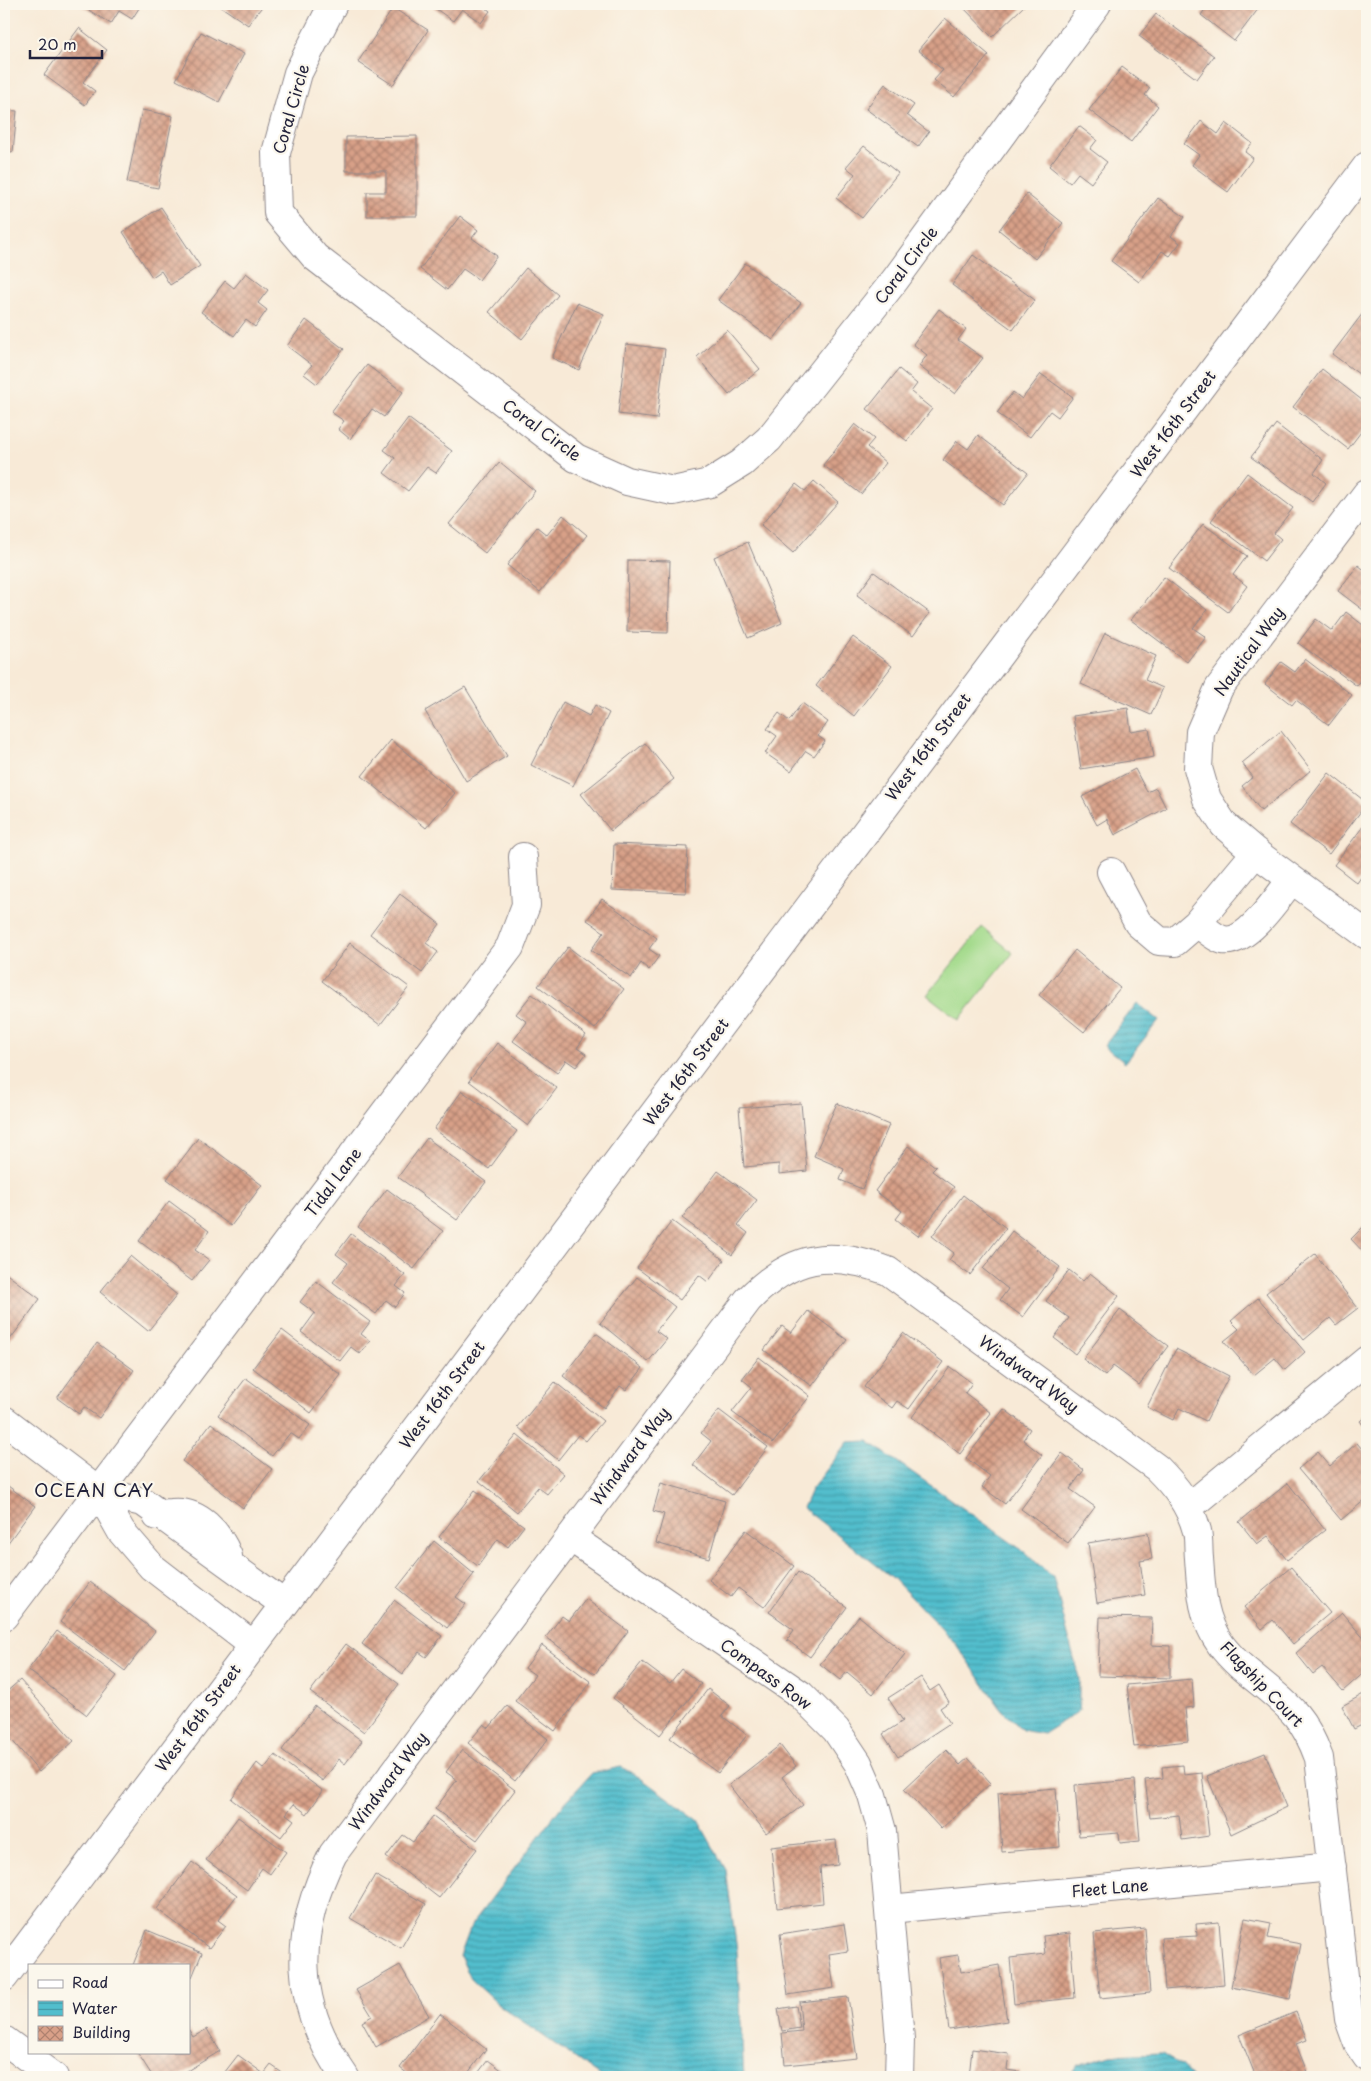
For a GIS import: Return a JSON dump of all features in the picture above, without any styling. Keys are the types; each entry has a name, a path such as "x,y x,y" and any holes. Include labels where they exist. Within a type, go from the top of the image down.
{"street":[{"name":"Coral Circle","path":"333,4 298,73 276,153 278,213 315,257 576,458 627,481 673,491 710,483 742,463 769,440 895,280 1097,4"},
{"name":"West 16th Street","path":"4,1977 1367,166"},
{"name":"Nautical Way","path":"1367,493 1219,688 1200,732 1198,768 1207,799 1224,825 1291,880 1367,935"},
{"path":"1111,872 1138,923 1159,942 1175,942 1197,923 1256,852"},
{"name":"Tidal Lane","path":"4,1616 510,947 526,905 523,857"},
{"path":"1197,923 1223,940 1235,940 1254,925 1291,880"},
{"name":"Windward Way","path":"346,2077 331,2057 316,2026 307,1995 304,1959 306,1932 317,1886 334,1854 748,1300 766,1281 788,1268 811,1260 835,1258 861,1260 888,1271 1157,1468 1176,1486 1189,1507"},
{"path":"1189,1507 1367,1360"},
{"path":"4,1420 99,1492 121,1531 152,1567 253,1645"},
{"path":"99,1492 143,1502 284,1604"},
{"name":"Flagship Court","path":"1189,1507 1198,1533 1201,1596 1208,1620 1221,1644 1238,1663 1295,1714 1309,1734 1319,1758 1348,2018 1358,2044 1367,2057"},
{"path":"134,1546 159,1514"},
{"name":"Compass Row","path":"570,1537 801,1696 836,1730 858,1763 872,1796 882,1831 900,2039 898,2077"},
{"name":"Fleet Lane","path":"889,1909 1332,1867"},
{"path":"4,2040 54,2077"}],"green space":[{"path":"982,927 1013,953 959,1020 927,995"}],"water":[{"path":"1137,1003 1159,1020 1125,1063 1104,1046"},
{"path":"868,1441 1022,1550 1053,1577 1079,1678 1079,1711 1043,1734 1022,1730 1002,1710 955,1643 893,1578 803,1508 811,1490 848,1442"},
{"path":"621,1767 639,1777 698,1820 726,1870 737,1951 744,2077 602,2077 499,2005 471,1979 460,1956 472,1924 561,1807 592,1773"},
{"path":"1162,2053 1181,2065 1192,2077 1069,2077 1078,2065 1110,2055"}],"building":[{"path":"79,4 141,5 132,19 119,11 111,24"},
{"path":"217,4 264,4 248,25"},
{"path":"429,4 481,4 490,11 481,23 462,9 453,21"},
{"path":"960,4 1026,4 992,37"},
{"path":"1209,4 1262,4 1234,41 1201,15"},
{"path":"393,8 428,30 393,85 358,62"},
{"path":"1156,14 1214,56 1197,79 1139,36"},
{"path":"945,18 989,55 954,97 934,80 943,70 918,50"},
{"path":"79,28 107,50 83,82 95,91 85,105 44,75"},
{"path":"201,32 244,54 219,102 176,80"},
{"path":"1122,67 1150,88 1145,95 1158,106 1131,142 1089,110"},
{"path":"885,84 914,105 907,115 929,132 918,147 866,109"},
{"path":"4,110 17,111 13,152 4,151"},
{"path":"142,110 173,116 158,188 127,182"},
{"path":"1201,121 1218,134 1226,123 1252,143 1245,152 1253,158 1228,192 1192,165 1199,155 1184,144"},
{"path":"1079,126 1097,140 1090,149 1107,162 1091,183 1078,173 1070,183 1049,166"},
{"path":"417,136 417,216 367,216 367,192 386,192 386,171 346,171 346,137"},
{"path":"864,146 898,173 862,218 836,198 855,174 846,167"},
{"path":"1027,194 1063,223 1035,259 999,230"},
{"path":"1158,198 1185,217 1171,236 1180,243 1170,256 1162,251 1139,282 1111,261"},
{"path":"161,207 200,266 170,285 161,271 152,277 123,232"},
{"path":"460,216 478,230 472,238 497,256 479,280 463,269 447,290 420,269"},
{"path":"973,255 1035,300 1013,330 952,285"},
{"path":"745,263 801,303 773,340 718,300"},
{"path":"526,268 558,295 522,339 489,312"},
{"path":"246,273 268,290 258,303 267,310 255,327 246,320 234,336 201,312 225,281 234,288"},
{"path":"577,303 604,314 579,370 552,358"},
{"path":"939,309 966,329 958,340 983,358 955,394 919,366 927,355 913,344"},
{"path":"1367,310 1367,380 1332,354"},
{"path":"306,320 344,349 317,384 304,374 312,365 287,346"},
{"path":"727,330 760,369 729,395 697,357"},
{"path":"626,344 665,349 657,419 618,414"},
{"path":"367,365 403,392 384,417 372,409 350,439 338,429 344,421 331,412"},
{"path":"899,369 917,384 911,392 932,409 907,441 867,409"},
{"path":"1322,369 1367,404 1367,424 1348,449 1293,407"},
{"path":"1041,374 1073,397 1058,417 1050,411 1030,437 997,413 1013,392 1022,399"},
{"path":"408,418 452,451 436,473 427,467 408,491 384,473 395,458 384,450"},
{"path":"855,424 874,439 867,447 886,463 861,494 823,465"},
{"path":"1276,424 1323,460 1314,473 1326,483 1312,502 1251,457"},
{"path":"978,435 1028,473 1003,505 943,460 957,441 968,449"},
{"path":"500,462 535,491 485,553 449,524"},
{"path":"1247,473 1293,508 1274,533 1281,539 1264,561 1211,521"},
{"path":"814,481 838,502 793,553 761,525 796,484 805,491"},
{"path":"563,515 587,535 540,592 507,565 537,527 547,535"},
{"path":"1203,524 1247,556 1233,575 1247,586 1228,612 1169,568"},
{"path":"748,542 782,623 748,638 714,557"},
{"path":"628,560 670,561 668,633 627,632"},
{"path":"1358,565 1367,572 1367,613 1338,591"},
{"path":"874,572 930,613 913,636 857,595"},
{"path":"1164,577 1207,610 1193,628 1206,637 1187,662 1131,620"},
{"path":"1346,612 1367,628 1367,672 1357,686 1298,643 1316,619 1332,631"},
{"path":"1105,633 1156,656 1145,680 1163,688 1151,715 1081,684"},
{"path":"853,637 892,666 854,716 816,686"},
{"path":"1305,659 1352,695 1329,725 1296,700 1292,705 1265,684 1281,662 1295,672"},
{"path":"465,687 507,756 466,781 425,711"},
{"path":"563,702 589,716 595,705 609,713 573,786 531,765"},
{"path":"802,703 828,722 818,736 825,741 814,756 806,751 791,771 765,753 777,736 767,729 779,713 789,721"},
{"path":"1128,708 1131,732 1149,729 1154,757 1081,769 1073,716"},
{"path":"1281,731 1311,770 1261,811 1242,786 1253,777 1242,763"},
{"path":"391,740 455,793 426,828 362,776"},
{"path":"645,743 674,779 611,831 581,794"},
{"path":"1135,769 1147,792 1156,788 1166,808 1115,835 1107,819 1097,825 1082,797"},
{"path":"1329,773 1367,803 1329,854 1290,824"},
{"path":"1367,821 1367,875 1364,873 1357,883 1334,865"},
{"path":"614,844 688,847 686,893 612,890"},
{"path":"400,894 440,924 426,943 438,952 422,973 370,934"},
{"path":"602,899 657,938 649,949 659,956 649,970 641,963 631,978 591,950 604,932 587,920"},
{"path":"350,943 409,987 380,1025 322,981"},
{"path":"568,947 624,989 595,1029 538,986"},
{"path":"1075,950 1120,988 1084,1032 1039,995"},
{"path":"532,994 586,1035 577,1048 586,1054 576,1067 566,1060 557,1073 513,1041 527,1022 516,1014"},
{"path":"497,1043 557,1088 528,1126 469,1081"},
{"path":"462,1091 517,1131 489,1169 434,1129"},
{"path":"801,1103 807,1171 779,1174 779,1164 744,1167 739,1108"},
{"path":"837,1103 889,1125 862,1189 840,1180 844,1169 814,1156"},
{"path":"198,1138 262,1185 231,1226 167,1179"},
{"path":"427,1138 486,1182 457,1220 398,1177"},
{"path":"908,1146 936,1167 932,1171 954,1187 918,1236 896,1219 902,1211 875,1191"},
{"path":"718,1171 757,1200 738,1225 748,1233 732,1255 682,1218"},
{"path":"387,1189 443,1231 414,1269 358,1227"},
{"path":"963,1195 1006,1228 970,1275 949,1260 954,1253 932,1236"},
{"path":"169,1201 209,1231 195,1250 209,1260 192,1281 139,1241"},
{"path":"672,1221 724,1260 708,1282 699,1275 680,1300 637,1268"},
{"path":"1367,1223 1367,1256 1351,1239"},
{"path":"1012,1231 1060,1267 1023,1317 1000,1300 1008,1289 983,1269"},
{"path":"351,1234 405,1275 396,1286 405,1293 395,1307 386,1300 376,1314 333,1282 348,1263 336,1254"},
{"path":"1315,1254 1358,1308 1336,1325 1330,1318 1304,1340 1266,1293"},
{"path":"130,1256 177,1295 148,1331 100,1292"},
{"path":"1069,1270 1083,1281 1090,1273 1119,1296 1075,1354 1054,1338 1069,1318 1046,1301"},
{"path":"4,1272 40,1299 9,1341 4,1337"},
{"path":"637,1277 675,1307 656,1331 667,1339 648,1362 600,1323"},
{"path":"316,1281 370,1322 361,1334 370,1341 360,1354 351,1347 340,1361 301,1332 315,1313 300,1302"},
{"path":"1258,1298 1305,1352 1285,1370 1275,1358 1254,1375 1224,1341 1239,1329 1231,1321"},
{"path":"1120,1310 1168,1346 1139,1385 1113,1366 1105,1376 1083,1359"},
{"path":"808,1311 847,1340 812,1386 764,1350 782,1326 791,1333"},
{"path":"282,1330 341,1375 311,1413 253,1368"},
{"path":"596,1333 643,1368 626,1390 620,1386 604,1408 563,1376"},
{"path":"903,1333 943,1362 909,1409 897,1401 892,1408 864,1387"},
{"path":"97,1343 134,1370 99,1418 84,1407 79,1414 57,1398"},
{"path":"1176,1349 1229,1376 1206,1421 1179,1408 1173,1420 1147,1407"},
{"path":"759,1357 810,1396 773,1443 732,1412 752,1387 742,1379"},
{"path":"950,1367 972,1383 965,1393 991,1413 960,1454 912,1417"},
{"path":"246,1378 310,1425 299,1439 290,1433 272,1456 218,1415"},
{"path":"555,1382 603,1421 586,1441 578,1435 558,1460 518,1427"},
{"path":"1004,1409 1030,1429 1023,1440 1042,1455 1005,1504 982,1487 990,1476 966,1458"},
{"path":"719,1410 768,1447 732,1495 693,1465 711,1441 701,1433"},
{"path":"1367,1415 1367,1430 1360,1421"},
{"path":"211,1423 272,1469 243,1508 182,1461"},
{"path":"517,1435 564,1474 547,1494 538,1487 517,1512 479,1481"},
{"path":"1357,1443 1367,1455 1367,1498 1341,1520 1298,1469 1318,1452 1330,1466"},
{"path":"1062,1453 1084,1470 1070,1489 1095,1507 1068,1543 1021,1509"},
{"path":"4,1483 35,1506 4,1548"},
{"path":"661,1483 725,1501 709,1558 656,1543 664,1514 653,1511"},
{"path":"1288,1483 1325,1530 1287,1560 1268,1536 1257,1544 1239,1522"},
{"path":"475,1490 524,1526 508,1547 498,1539 478,1566 439,1537"},
{"path":"746,1530 794,1566 764,1607 738,1588 731,1597 709,1580"},
{"path":"1148,1533 1152,1559 1140,1561 1145,1595 1097,1603 1088,1543"},
{"path":"434,1541 474,1574 456,1597 466,1604 447,1628 397,1588"},
{"path":"1291,1567 1330,1613 1293,1644 1273,1620 1262,1629 1244,1607"},
{"path":"798,1572 847,1607 810,1657 787,1640 794,1630 769,1612"},
{"path":"90,1582 155,1631 125,1671 60,1622"},
{"path":"586,1599 628,1631 595,1674 546,1637 562,1616 569,1621"},
{"path":"394,1600 442,1636 426,1657 419,1652 403,1674 362,1644"},
{"path":"1342,1613 1367,1642 1367,1670 1343,1691 1322,1667 1313,1674 1296,1653"},
{"path":"859,1616 905,1654 873,1694 847,1672 840,1680 820,1664"},
{"path":"1100,1617 1152,1618 1151,1645 1170,1646 1170,1678 1098,1676"},
{"path":"57,1631 117,1676 87,1715 28,1670"},
{"path":"346,1644 399,1684 364,1732 310,1692"},
{"path":"542,1645 591,1682 555,1731 515,1701 535,1675 525,1668"},
{"path":"642,1662 670,1683 681,1669 701,1684 660,1735 613,1698"},
{"path":"921,1677 930,1691 939,1685 949,1702 940,1708 950,1723 898,1757 883,1734 903,1721 888,1698"},
{"path":"1192,1679 1194,1707 1185,1708 1188,1741 1134,1747 1127,1685"},
{"path":"20,1680 74,1741 39,1772 4,1731 4,1694"},
{"path":"708,1689 730,1706 722,1716 747,1735 718,1773 670,1738"},
{"path":"1367,1692 1367,1735 1362,1725 1354,1729 1342,1706"},
{"path":"315,1706 362,1741 345,1764 339,1759 323,1781 282,1750"},
{"path":"507,1706 548,1739 515,1781 468,1743 484,1724 489,1728"},
{"path":"780,1745 796,1766 782,1777 803,1805 766,1833 729,1785"},
{"path":"462,1750 515,1790 477,1840 435,1809 457,1780 446,1772"},
{"path":"946,1750 960,1765 968,1758 991,1783 941,1829 904,1789"},
{"path":"1265,1753 1287,1807 1231,1834 1207,1776"},
{"path":"275,1755 323,1791 307,1814 294,1804 286,1814 294,1820 281,1837 231,1799 257,1763 264,1769"},
{"path":"1183,1765 1184,1775 1202,1773 1209,1836 1182,1840 1179,1815 1150,1818 1145,1780 1163,1778 1162,1767"},
{"path":"1364,1765 1367,1765 1367,1789 1366,1789"},
{"path":"1135,1780 1140,1841 1120,1843 1119,1833 1079,1836 1075,1785"},
{"path":"1056,1788 1060,1847 1002,1852 998,1793"},
{"path":"433,1816 477,1849 439,1898 386,1857 403,1835 413,1842"},
{"path":"238,1817 286,1852 270,1874 262,1868 247,1890 206,1860"},
{"path":"836,1840 838,1865 820,1867 823,1903 777,1908 771,1847"},
{"path":"192,1862 237,1895 218,1920 226,1926 209,1948 157,1909"},
{"path":"375,1875 426,1904 401,1948 350,1918"},
{"path":"1245,1918 1271,1923 1268,1938 1301,1944 1290,1999 1231,1987"},
{"path":"1219,1922 1224,1984 1165,1990 1161,1938 1197,1936 1196,1924"},
{"path":"844,1924 848,1951 829,1954 834,1988 788,1995 780,1934"},
{"path":"1145,1928 1150,1993 1100,1998 1094,1933"},
{"path":"147,1930 202,1953 192,1977 190,1976 190,1964 133,1964"},
{"path":"1070,1933 1075,1998 1014,2004 1010,1958 1045,1954 1043,1936"},
{"path":"958,1955 961,1972 999,1965 1007,2021 949,2030 939,1958"},
{"path":"400,1965 429,2016 376,2047 362,2022 372,2016 356,1990"},
{"path":"848,1997 857,2058 785,2065 782,2033 802,2031 799,2002"},
{"path":"796,2006 800,2028 782,2031 778,2009"},
{"path":"1296,2012 1307,2040 1296,2044 1307,2072 1295,2077 1256,2077 1239,2035"},
{"path":"440,2014 486,2049 465,2077 434,2077 430,2075 428,2077 412,2077 400,2068"},
{"path":"207,2029 220,2051 177,2077 153,2077 138,2054 190,2054 190,2032 193,2037"},
{"path":"972,2049 1009,2054 1007,2070 1020,2072 1019,2077 969,2077"},
{"path":"238,2055 264,2074 271,2065 288,2077 221,2077"},
{"path":"488,2060 511,2077 475,2077"}],"district":[{"name":"OCEAN CAY","path":"94,1491"}]}
